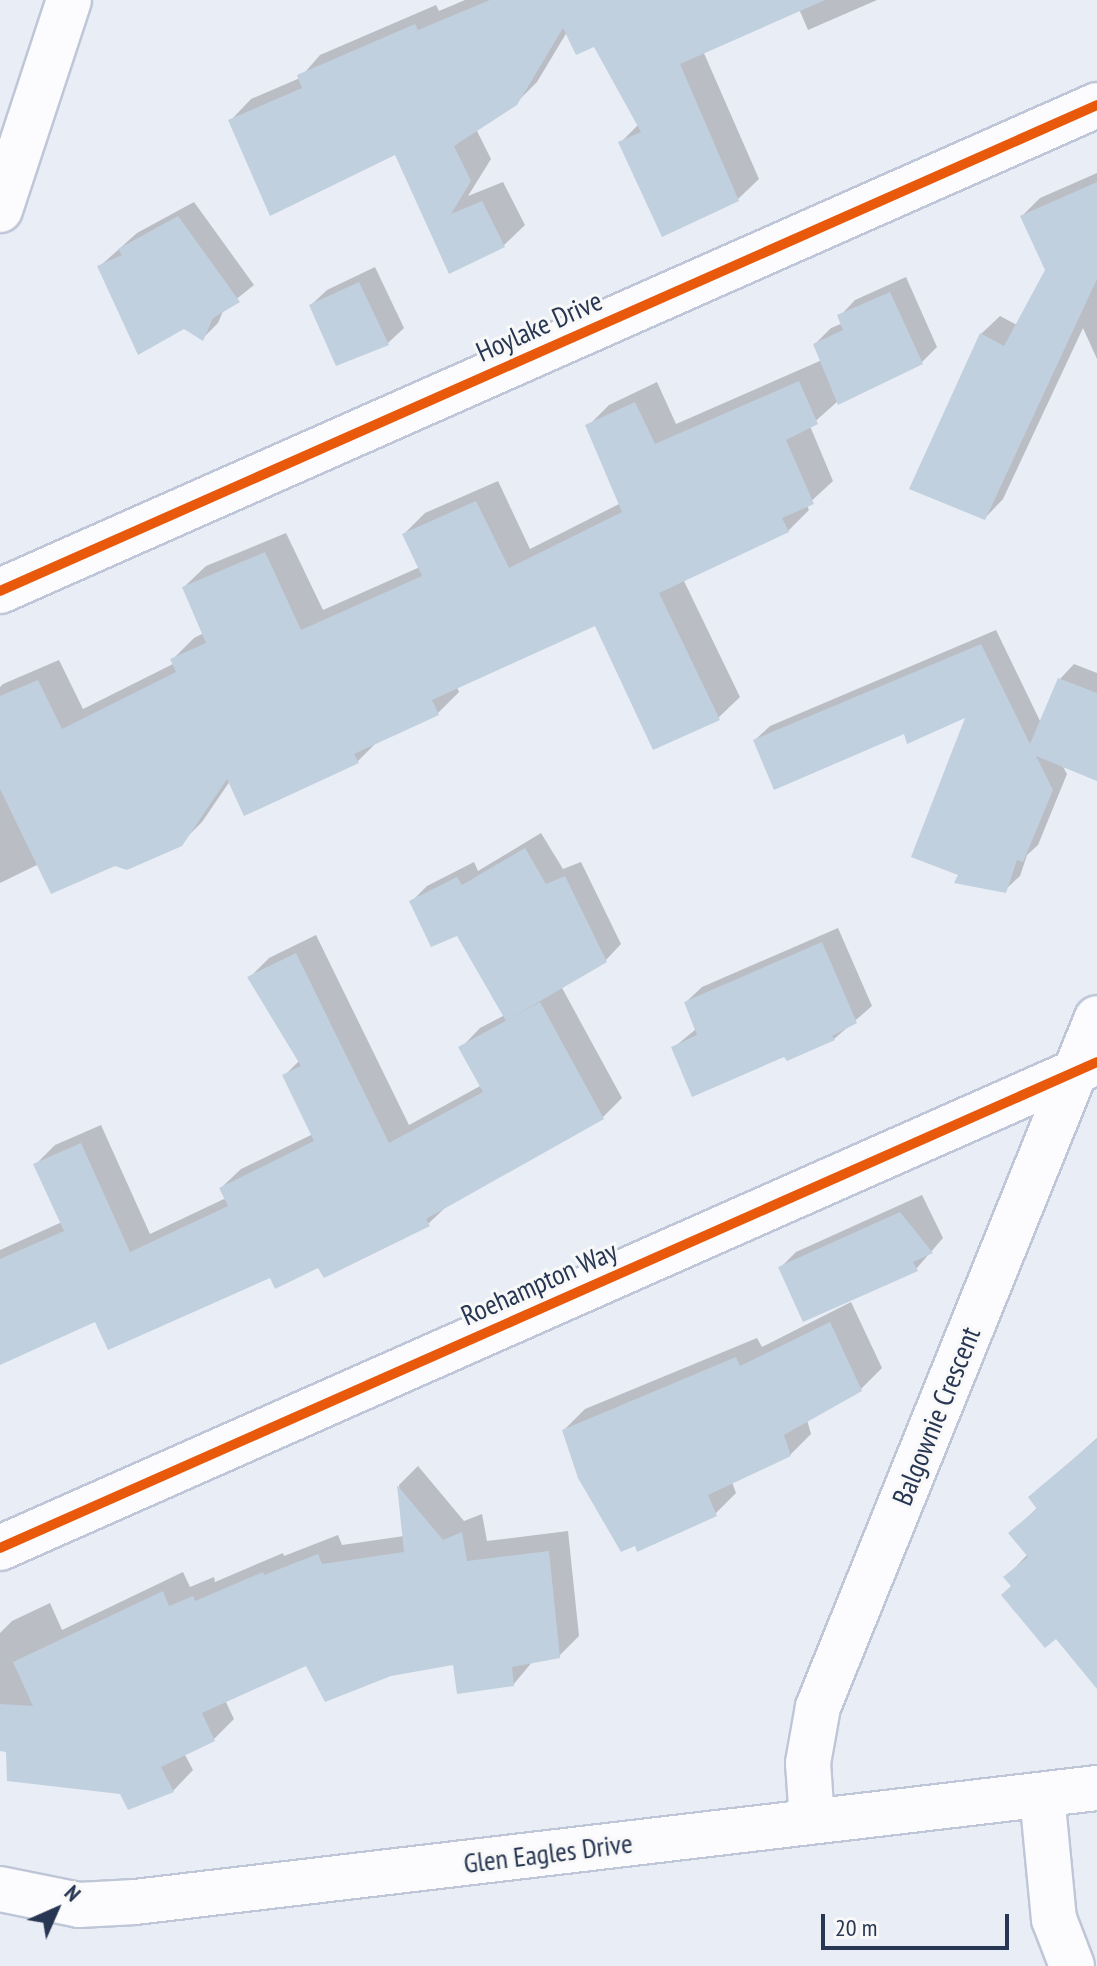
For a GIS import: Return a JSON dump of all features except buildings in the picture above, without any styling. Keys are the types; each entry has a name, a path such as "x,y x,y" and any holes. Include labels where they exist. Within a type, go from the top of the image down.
{"street":[{"path":"0,210 69,0"},
{"name":"Hoylake Drive","path":"0,591 1097,105"},
{"name":"Balgownie Crescent","path":"812,1821 808,1763 818,1707 1087,1066 1097,1018"},
{"name":"Roehampton Way","path":"0,1548 1087,1066"},
{"name":"Glen Eagles Drive","path":"0,1889 79,1905 135,1902 1097,1788"},
{"path":"1042,1795 1054,1919 1072,1966"}],"cycle path":[{"path":"0,591 1097,105"},
{"path":"0,1548 1097,1062"}]}
